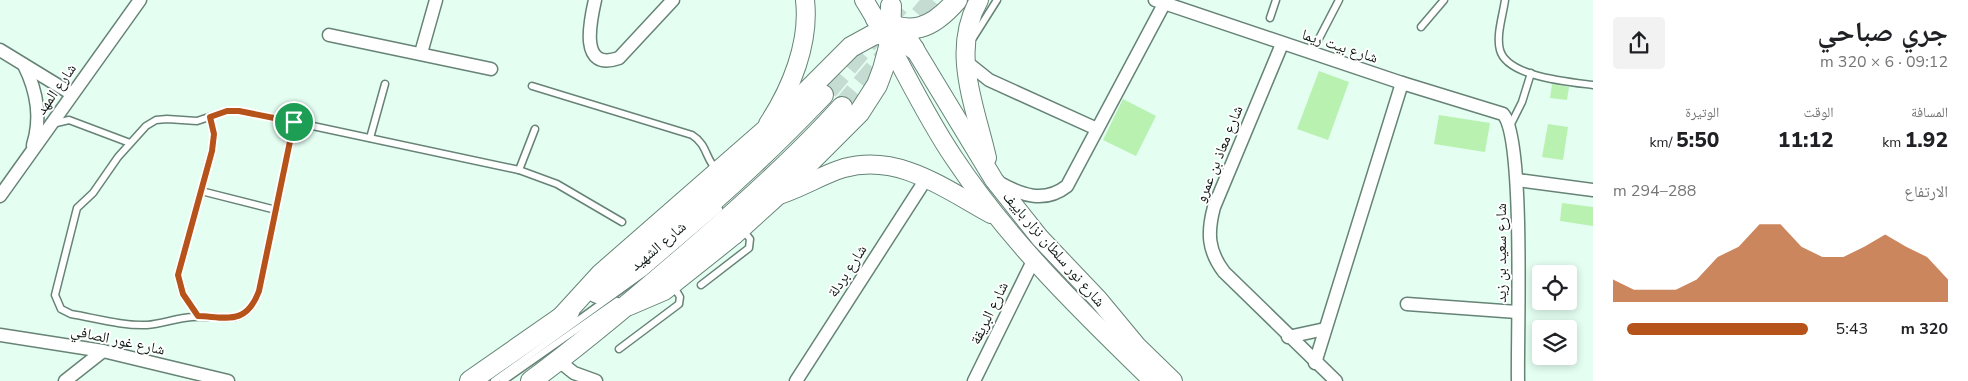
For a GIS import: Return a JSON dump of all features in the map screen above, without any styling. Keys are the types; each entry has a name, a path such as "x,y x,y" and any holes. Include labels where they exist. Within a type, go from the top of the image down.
{"highway":[{"path":"559,320 601,274 762,134 851,47 894,27 916,29 930,24 943,15 957,0"},
{"path":"628,305 656,295 672,285 742,228 859,113 877,85 894,27"},
{"name":"شارع الشهيد","path":"531,381 628,305 760,190 834,97"},
{"name":"شارع الشهيد","path":"470,381 653,252 834,97"}],"main road":[{"path":"762,134 792,80 802,44 805,0"},
{"path":"864,0 894,27"},
{"path":"979,0 967,29 964,60 992,176"},
{"name":"شارع نور سلطان نزار باييف","path":"894,27 992,176 1040,238 1098,299 1137,346 1172,381"},
{"name":"شارع نور سلطان نزار باييف","path":"894,27 952,156 1000,220 1034,259 1084,314 1153,381"},
{"path":"776,196 836,171 856,165 885,164 899,167 926,179 1000,220"}],"street":[{"name":"شارع المهد","path":"0,196 140,0"},
{"path":"421,53 436,0"},
{"path":"595,0 589,38 591,49 599,59 608,62 619,58 673,0"},
{"path":"992,176 1028,196 1044,196 1060,191 1067,186 1160,2"},
{"name":"شارع بيت ريما","path":"1160,2 1402,84 1496,111 1507,118 1510,126"},
{"path":"329,35 491,69"},
{"name":"شارع معاذ بن عمرو","path":"1282,44 1214,207 1209,230 1211,251 1224,272 1288,337 1336,381"},
{"path":"0,50 24,65 69,99"},
{"path":"964,60 990,80 1097,129"},
{"path":"24,65 34,86 38,109 36,132 30,154"},
{"path":"1315,362 1402,84"},
{"name":"شارع سعيد بن زيد","path":"1510,126 1517,180 1518,381"},
{"name":"شارع بردلة","path":"796,381 926,179"},
{"path":"1517,180 1593,190"},
{"name":"شارع البريقة","path":"974,381 1034,259"},
{"path":"1408,304 1517,312"},
{"path":"1288,337 1325,329"},
{"name":"شارع غور الصافي","path":"0,335 103,351 203,378 228,381"},
{"path":"64,381 103,351"},
{"path":"558,361 574,373 596,381"}],"lane":[{"path":"964,60 976,32 997,0"},
{"path":"1270,18 1276,0"},
{"path":"1311,54 1339,0"},
{"path":"1421,27 1444,0"},
{"path":"1505,0 1499,42 1501,53 1509,62 1531,73 1550,79 1593,86"},
{"path":"1510,126 1522,102 1531,73"},
{"path":"370,138 385,84"},
{"path":"532,86 692,135 701,142 713,166 719,172"},
{"path":"809,121 834,97"},
{"path":"69,99 69,120"},
{"path":"294,122 259,291 253,303 244,313 232,318 198,316 155,324 136,325 66,312 56,300 55,295 77,208 93,194 112,164 130,143 156,120 167,118 197,121 227,111 239,111 294,122 370,138 519,170 557,184 622,222"},
{"path":"198,316 183,294 178,275 214,143 210,117"},
{"path":"51,124 69,120 130,143"},
{"path":"519,170 534,129"},
{"path":"503,381 643,281 708,227 768,172"},
{"path":"202,191 276,210"},
{"path":"494,381 645,272 726,202"},
{"path":"701,285 749,248 750,240 742,228"},
{"path":"619,348 679,304 680,297 672,285"}],"building":[{"path":"1319,71 1349,82 1328,140 1297,129"},
{"path":"1552,84 1569,87 1567,100 1550,98"},
{"path":"1123,99 1156,116 1136,156 1103,140"},
{"path":"1439,115 1490,123 1485,152 1434,144"},
{"path":"1548,124 1568,127 1563,160 1542,157"},
{"path":"1562,203 1593,207 1593,226 1560,221"}],"tunnel":[{"path":"828,90 904,0"},
{"path":"842,107 933,0"}],"route":[{"path":"227,111 239,111 294,122 259,291 249,308 238,316 225,320 198,316 180,288 178,275 214,143 213,126 210,117 227,111"}]}
